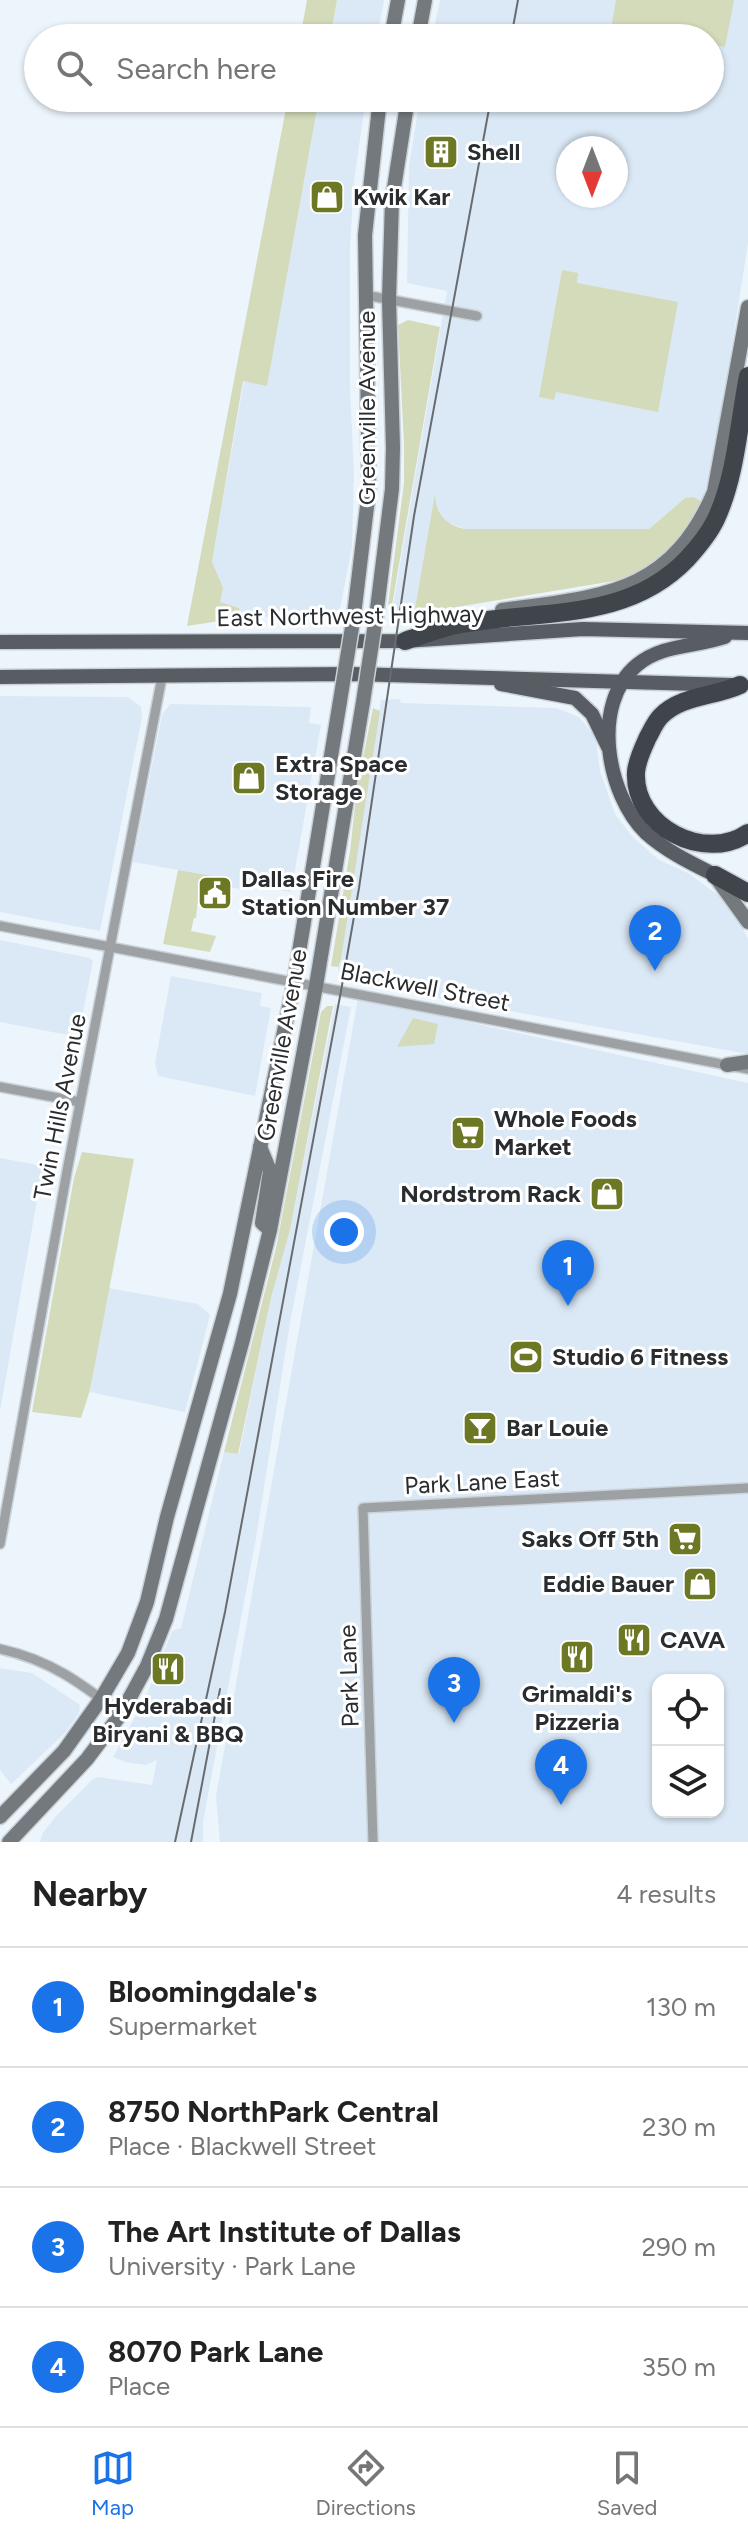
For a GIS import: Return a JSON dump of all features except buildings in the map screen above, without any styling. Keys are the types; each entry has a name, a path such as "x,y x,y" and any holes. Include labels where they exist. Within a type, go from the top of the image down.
{"highway":[{"path":"405,641 452,626 608,606 644,591 675,571 699,547 716,520 727,489 748,376"},
{"path":"744,685 722,693 688,699 660,717 641,752 636,773 641,798 654,818 670,833 694,843 718,844 748,833"},
{"path":"715,875 748,893"}],"main road":[{"path":"394,24 398,0"},
{"path":"421,24 425,0"},
{"name":"Greenville Avenue","path":"0,1817 64,1751 101,1699 128,1653 140,1625 218,1337 294,983 354,615 369,490 365,235 378,112"},
{"name":"Greenville Avenue","path":"9,1842 87,1759 121,1714 147,1666 166,1619 270,1230 316,986 376,617 392,475 389,299 392,201 406,112"},
{"path":"452,626 492,612 594,598 627,588 656,570 682,547 702,518 714,492 748,307"},
{"name":"East Northwest Highway","path":"0,642 405,641 548,630 744,633"},
{"path":"744,633 712,642 673,647 637,665 624,680 609,717 613,777 622,803 645,832 670,851 715,875 748,922"},
{"path":"0,677 352,674 744,685"},
{"path":"473,678 575,698 592,714 610,750"},
{"path":"727,1065 748,1062"},
{"path":"260,1147 270,1171 262,1223 270,1230"},
{"path":"218,1337 242,1343"},
{"path":"167,1517 192,1525"},
{"path":"19,1842 30,1818"}],"street":[{"path":"365,295 477,316"},
{"name":"Twin Hills Avenue","path":"0,1544 80,1102 162,677"},
{"name":"Blackwell Street","path":"0,926 748,1069"},
{"path":"0,1087 80,1102"},
{"name":"Park Lane East","path":"363,1508 748,1488"},
{"name":"Park Lane","path":"363,1508 373,1842"},
{"path":"0,1649 28,1655 49,1664 121,1714"}],"shaded area":[{"path":"337,0 384,0 380,24 333,24"},
{"path":"440,0 748,0 748,243 712,473 701,501 694,497 685,498 649,529 465,529 445,521 434,499 414,614 391,617 447,291 407,283 409,166 418,112 724,112 724,24 435,24"},
{"path":"316,112 364,112 354,181 350,246 350,388 354,473 352,547 339,614 239,618 239,608 220,603 212,562 244,381 267,385"},
{"path":"0,696 128,697 141,707 142,717 100,931 0,912"},
{"path":"400,699 401,703 556,708 579,717 596,738 600,771 615,814 631,835 659,860 688,873 718,895 739,920 748,939 748,1054 360,984 360,980 339,976 381,700"},
{"path":"170,704 311,707 309,723 321,725 291,892 248,885 247,890 223,886 224,878 133,862 162,715"},
{"path":"0,940 93,961 78,1037 0,1022"},
{"path":"171,976 262,993 260,1006 271,1008 255,1096 158,1076 155,1063"},
{"path":"358,998 748,1083 748,1842 220,1842 216,1796"},
{"path":"335,1004 351,1007 290,1323 256,1538 203,1822 203,1842 40,1842 42,1834 56,1816 92,1780 98,1777 152,1785 157,1760 146,1765 113,1757 146,1697 172,1631 181,1628 224,1452 239,1454 271,1298 290,1230"},
{"path":"0,1158 43,1166 0,1411"},
{"path":"108,1288 198,1304 210,1315 185,1412 90,1392"},
{"path":"0,1668 32,1673 80,1705 79,1713 64,1734 11,1784 0,1770"}],"green space":[{"path":"307,0 337,0 333,24 303,24"},
{"path":"616,0 734,0 725,47 724,24 612,24"},
{"path":"285,112 316,112 267,386 243,381 212,562 223,588 220,602 239,608 239,618 187,626"},
{"path":"562,270 578,273 577,283 678,302 658,412 556,392 554,400 539,397"},
{"path":"408,320 440,327 392,605 388,605 404,483 398,325"},
{"path":"435,493 442,517 465,529 649,529 685,498 694,497 701,501 680,540 658,560 633,575 620,580 414,614"},
{"path":"373,708 380,711 341,959 338,967 331,966 357,788"},
{"path":"178,870 225,878 224,886 235,888 212,886 210,891 199,890 196,918 191,931 216,936 210,952 163,944"},
{"path":"327,1006 333,1006 290,1230 271,1298 238,1454 224,1452 276,1248 321,1012"},
{"path":"413,1018 438,1024 434,1044 397,1047"},
{"path":"82,1152 134,1159 90,1390 81,1418 32,1412 74,1178"}],"tram line":[{"path":"514,24 518,0"},
{"path":"175,1842 225,1612 341,991 414,516 488,112"},
{"path":"191,1842 220,1689"}],"place":[{"name":"Shell","path":"441,152"},
{"name":"Kwik Kar","path":"327,197"},
{"name":"Extra Space Storage","path":"249,778"},
{"name":"Dallas Fire Station Number 37","path":"215,893"},
{"name":"8750 NorthPark Central","path":"655,971"},
{"name":"Whole Foods Market","path":"468,1133"},
{"name":"Nordstrom Rack","path":"607,1194"},
{"name":"Bloomingdale's","path":"568,1306"},
{"name":"Studio 6 Fitness","path":"526,1357"},
{"name":"Bar Louie","path":"480,1428"},
{"name":"Saks Off 5th","path":"685,1539"},
{"name":"Eddie Bauer","path":"700,1584"},
{"name":"CAVA","path":"634,1640"},
{"name":"Grimaldi's Pizzeria","path":"577,1657"},
{"name":"Hyderabadi Biryani & BBQ","path":"168,1669"},
{"name":"The Art Institute of Dallas","path":"454,1723"},
{"name":"8070 Park Lane","path":"561,1805"}]}
